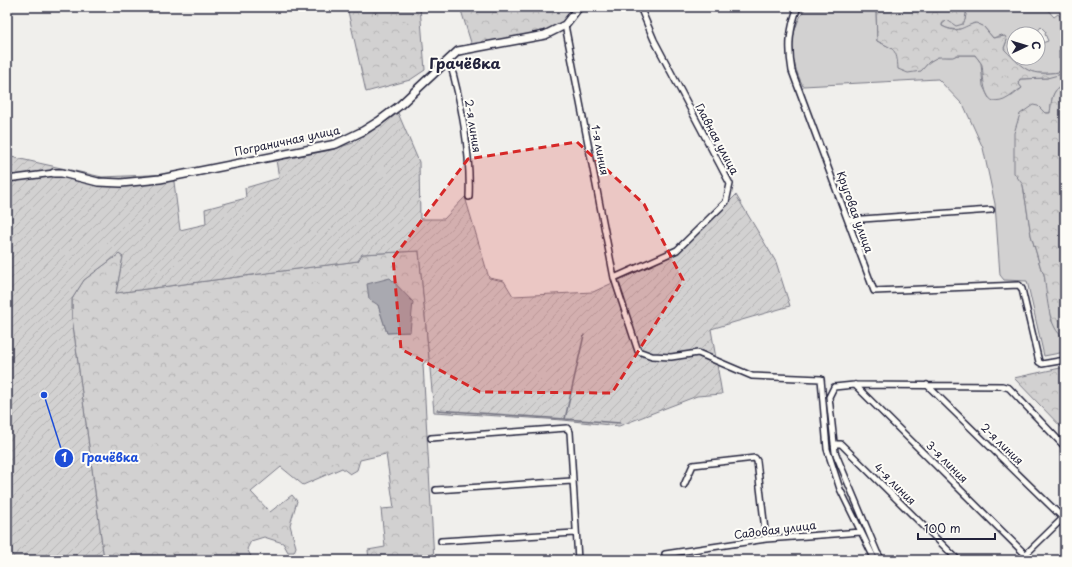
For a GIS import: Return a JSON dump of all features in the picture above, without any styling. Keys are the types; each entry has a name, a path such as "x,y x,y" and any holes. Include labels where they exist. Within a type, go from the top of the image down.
{"street":[{"name":"Пограничная улица","path":"54,173 62,173 98,182 121,183 160,179 325,146 347,140 394,110 458,51 545,34 565,25 579,7"},
{"name":"Главная улица","path":"614,278 677,250 726,202 730,184 654,40 640,7"},
{"name":"Круговая улица","path":"798,7 790,34 789,52 792,71 874,291 1013,284 1019,285 1022,289 1039,362 1042,364 1065,360"},
{"name":"1-я линия","path":"565,25 614,278 638,351 652,356 672,357 698,353 752,376 821,379 827,449 840,489 861,532"},
{"name":"2-я линия","path":"449,59 456,83 470,174 469,197"},
{"path":"7,179 54,173"},
{"path":"848,220 992,210"},
{"path":"882,560 871,538 835,452 829,396 830,390 834,387 854,385 994,384 1009,388 1065,447"},
{"name":"3-я линия","path":"854,385 1026,554"},
{"name":"2-я линия","path":"928,385 1064,517"},
{"path":"431,438 567,428 570,432 578,560"},
{"name":"4-я линия","path":"834,444 841,444 958,560"},
{"path":"684,485 693,465 755,458 757,461 766,539"},
{"path":"436,490 572,481"},
{"path":"1020,560 1064,517"},
{"path":"861,532 875,560"},
{"name":"Садовая улица","path":"666,560 665,554 766,539 861,532"},
{"path":"441,541 576,533"}],"highlighted area":[{"path":"577,142 644,204 683,280 612,393 480,392 401,349 393,258 468,159"}],"green space":[{"path":"347,7 420,7 425,70 410,80 366,92"},
{"path":"460,7 577,7 565,25 473,49"},
{"path":"806,7 874,7 876,9 877,41 894,49 897,55 921,71 926,65 938,57 975,55 981,63 983,86 989,98 1012,96 1022,88 1018,83 1020,79 1047,78 1060,72 1041,73 1029,70 1022,66 1046,66 1046,42 1048,41 1046,36 1046,26 1006,26 1006,39 1002,35 993,38 983,26 974,23 962,29 954,30 942,26 942,24 947,20 965,20 967,7 1045,7 1054,17 1058,14 1065,22 1065,46 1059,51 1059,59 1065,56 1065,85 1057,89 1055,92 1052,99 1050,113 1045,113 1038,106 1017,177 1021,180 1023,185 1031,235 1041,269 1044,274 1051,320 1065,338 1065,352 1044,356 1027,281 1004,280 1000,275 995,204 983,148 964,106 938,79 803,86 798,76 793,56 793,36"},
{"path":"874,7 967,7 963,24 956,26 947,20 942,24 942,26 948,29 957,30 976,23 983,26 993,38 1005,36 1006,43 1004,48 1006,51 1006,66 1022,66 1035,72 1060,72 1062,74 1047,78 1020,79 1018,83 1022,88 1007,99 997,102 988,96 984,84 982,65 975,55 938,57 929,62 921,71 908,73 898,69 897,57 894,50 877,41 876,9"},
{"path":"1006,43 1006,52 1004,48"},
{"path":"1065,85 1065,338 1059,334 1051,319 1044,274 1041,269 1031,235 1023,185 1014,173 1014,133 1020,114 1033,105 1038,106 1045,113 1050,113 1052,99 1055,92 1057,89"},
{"path":"398,113 419,162 420,219 444,219 465,197 489,278 504,281 513,296 593,292 678,253 736,195 776,262 790,306 711,329 722,394 697,396 619,426 563,420 434,412 419,251 362,254 358,261 116,293 123,257 119,254 84,280 72,299 72,318 104,560 7,560 7,156 102,177 173,174 180,230 206,224 205,209 246,198 245,188 279,178 276,160 331,150 356,142"},
{"path":"419,251 429,359 423,364 434,560 369,560 368,550 385,547 381,509 394,508 386,454 360,460 357,470 350,474 342,468 303,485 281,467 251,492 270,512 292,495 297,501 290,525 296,547 294,552 288,552 283,543 264,537 251,541 247,549 253,560 104,560 72,318 72,299 84,280 119,254 123,257 116,293 358,261 362,254","holes":["378,305 409,332 387,333"]},
{"path":"1065,367 1065,431 1014,378"}],"shaded area":[{"path":"390,278 413,302 410,332 387,333 378,305 369,299 367,284"}],"waterway":[{"path":"437,410 565,419 584,335"},
{"path":"565,419 620,423"}],"place":[{"name":"Грачёвка","path":"44,395"}],"district":[{"name":"Грачёвка","path":"465,64"}]}
